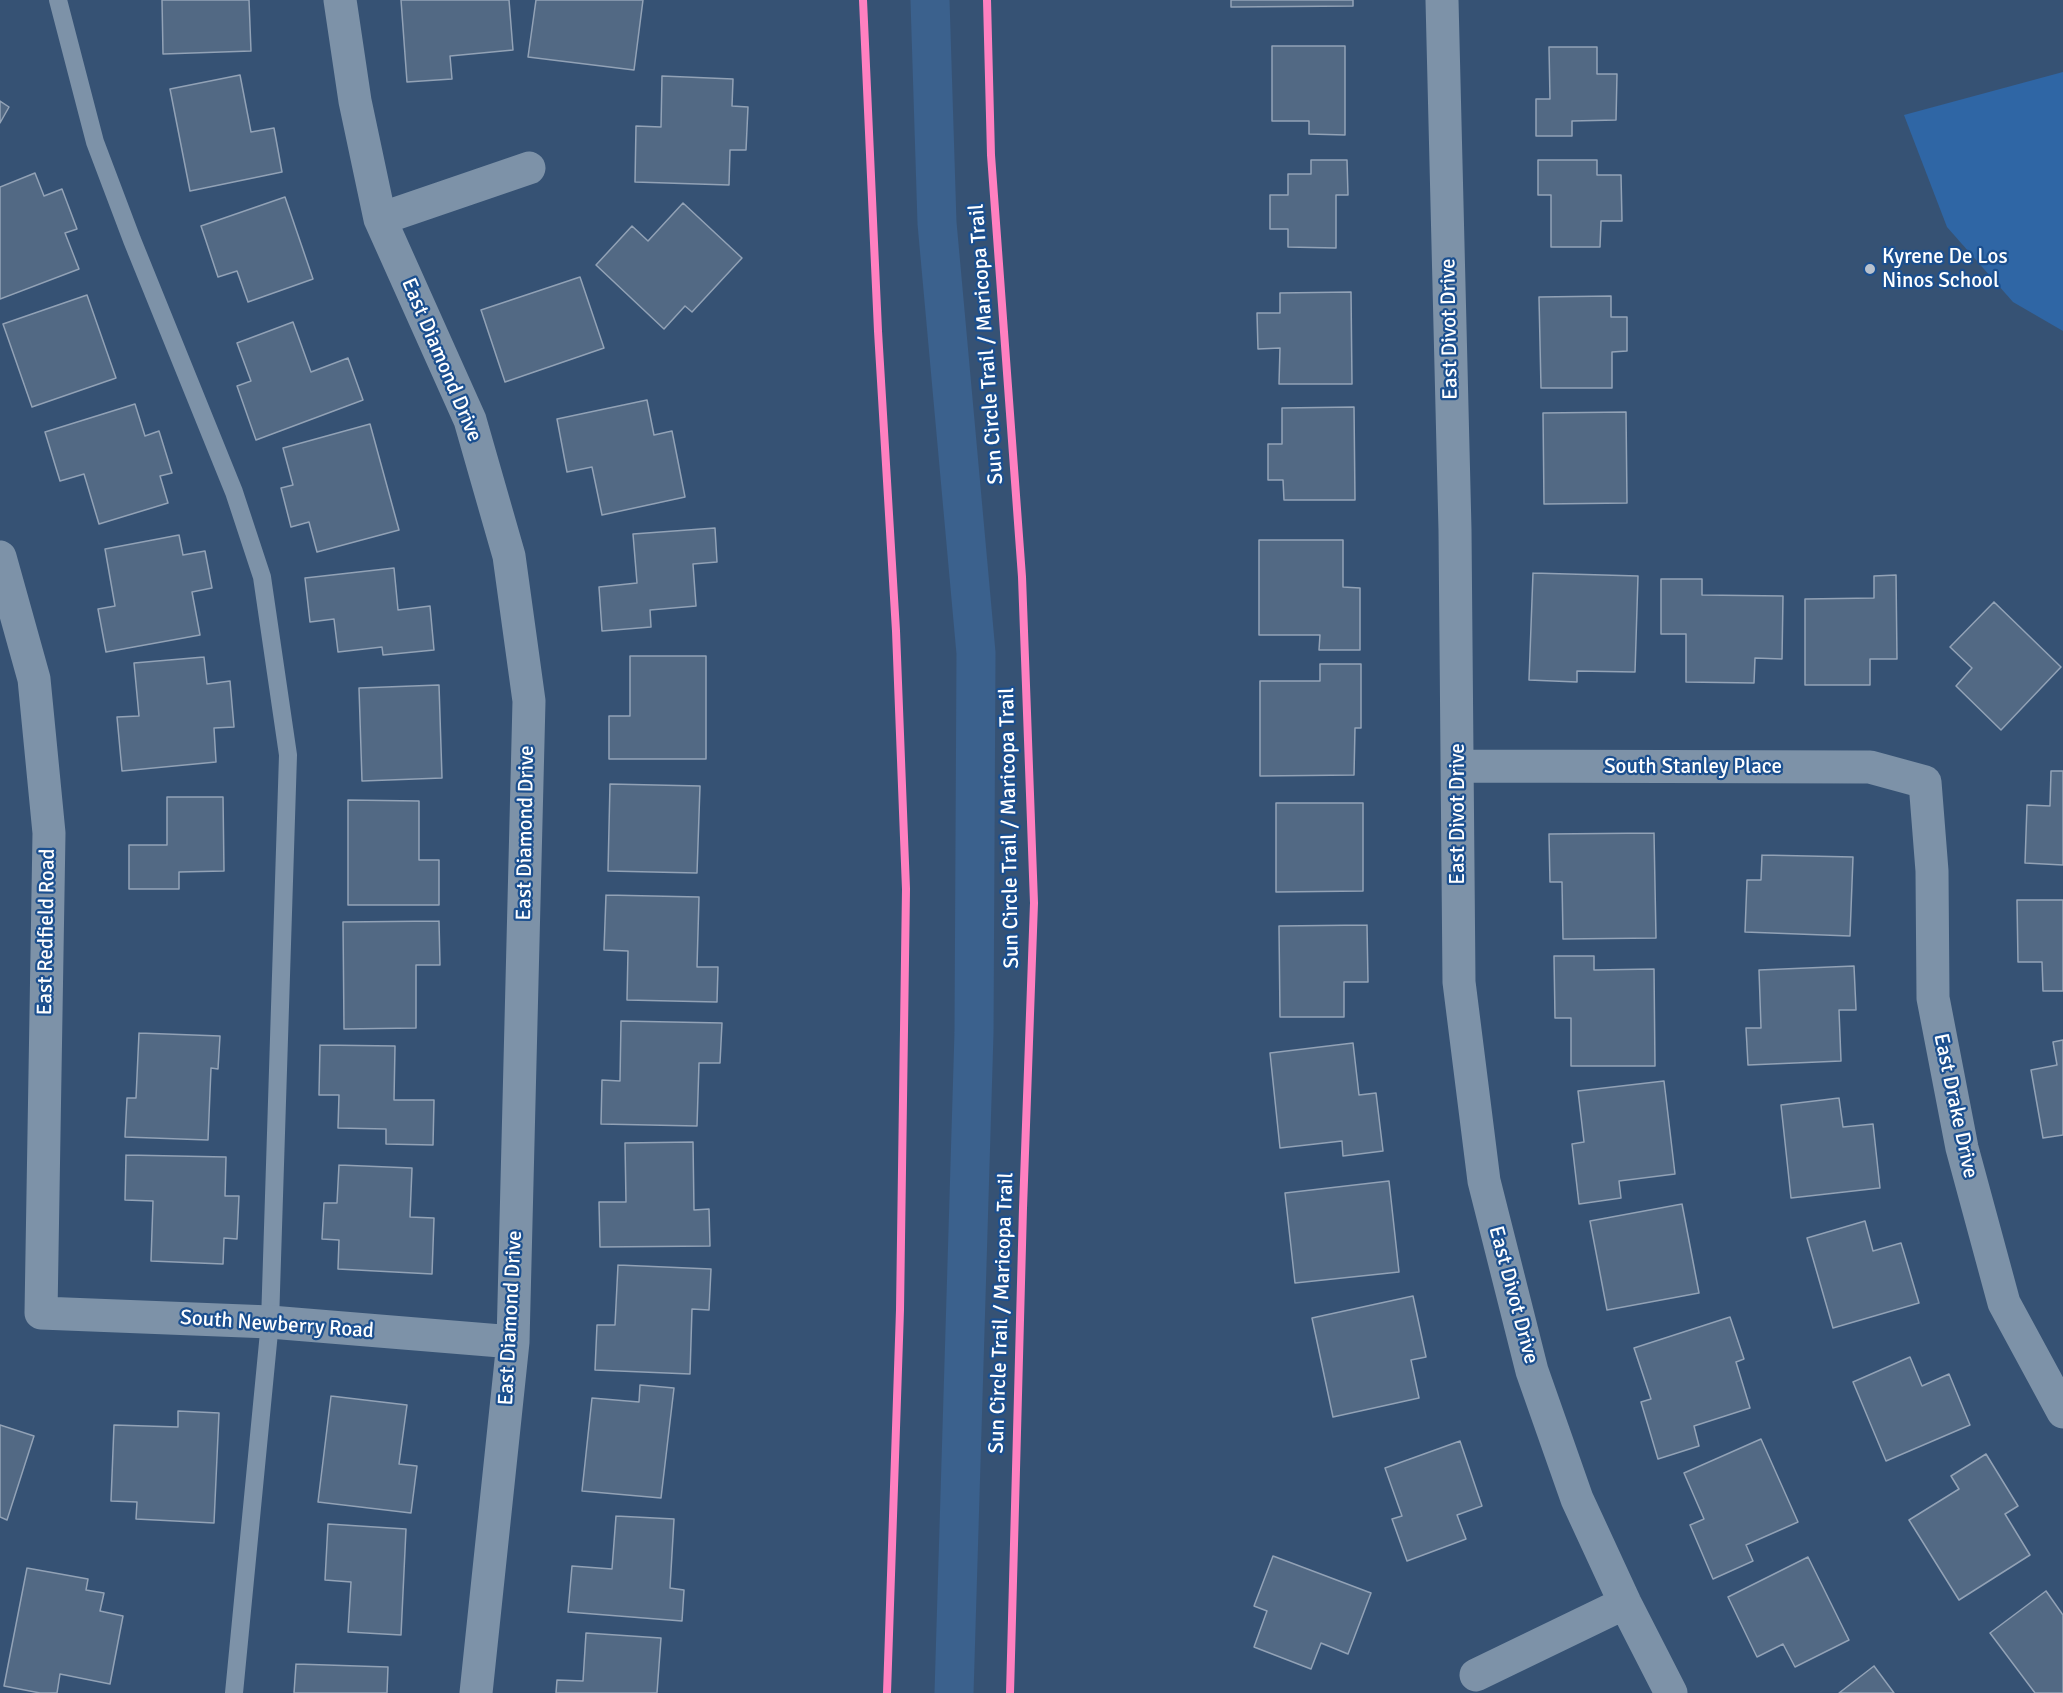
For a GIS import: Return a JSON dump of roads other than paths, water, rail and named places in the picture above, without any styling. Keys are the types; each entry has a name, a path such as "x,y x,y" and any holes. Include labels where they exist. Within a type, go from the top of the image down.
{"street":[{"name":"East Diamond Drive","path":"340,0 355,101 380,219 470,420 509,556 529,701 513,1341 476,1693"},
{"name":"East Divot Drive","path":"1442,0 1458,766 1459,982 1484,1181 1532,1371 1577,1499 1625,1604 1671,1693"},
{"path":"380,219 529,168"},
{"name":"East Redfield Road","path":"0,557 34,680 49,833 41,1313"},
{"name":"South Stanley Place","path":"1458,766 1870,767 1925,782"},
{"name":"East Drake Drive","path":"1925,782 1932,871 1933,998 1962,1148 2004,1303 2063,1412"},
{"name":"South Newberry Road","path":"41,1313 270,1322 513,1341"},
{"path":"1476,1675 1625,1604"}],"lane":[{"path":"58,0 95,142 136,251 234,492 262,578 288,754 270,1322 234,1693"}],"waterway":[{"path":"930,0 937,223 976,653 974,1033 954,1693"}],"place":[{"name":"Kyrene De Los Ninos School","path":"1870,269"}]}
